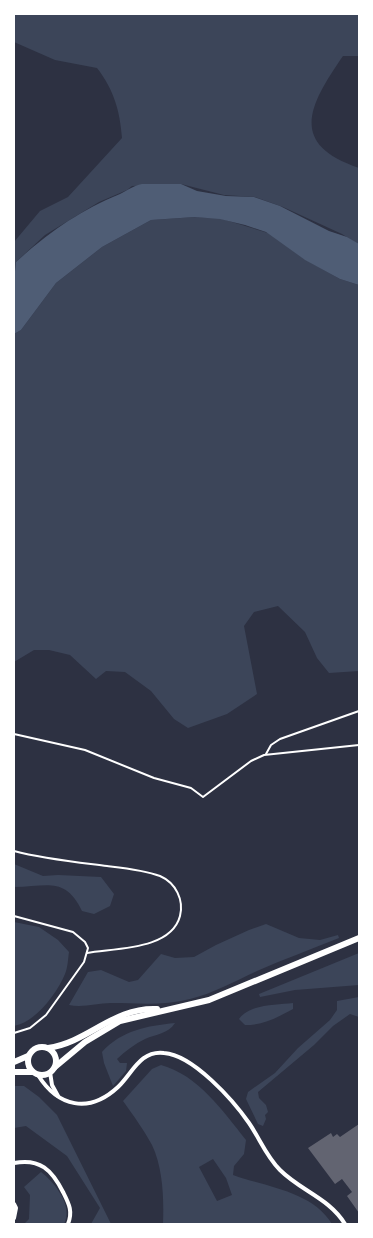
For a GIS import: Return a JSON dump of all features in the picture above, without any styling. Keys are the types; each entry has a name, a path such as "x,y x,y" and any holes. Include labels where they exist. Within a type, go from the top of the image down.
{"main road":[{"path":"14,1072 44,1075 50,1072 85,1042 113,1025 129,1018 165,1009 189,1006 209,1000 359,938"},
{"path":"14,1062 28,1056 37,1047 48,1048 70,1043 111,1019 127,1013 146,1008 165,1009"},
{"path":"48,1048 55,1056 55,1067"},
{"path":"28,1056 28,1066 35,1073"}],"street":[{"path":"35,1073 50,1092 72,1104 83,1104 93,1102 118,1088 134,1066 147,1056 160,1052 178,1056 202,1074 235,1106 249,1123 268,1156 281,1171 327,1203 344,1224"},
{"path":"50,1072 52,1085 58,1097"},
{"path":"14,1163 23,1161 33,1163 44,1167 56,1177 70,1204 72,1212 68,1224"},
{"path":"14,1204 16,1208 14,1218"}],"lane":[{"path":"266,754 271,745 280,739 359,710"},
{"path":"14,734 85,750 154,778 191,788 203,796 251,761 266,754 359,745"},
{"path":"14,851 37,857 123,868 161,876 178,891 182,909 175,927 170,933 150,943 88,953"},
{"path":"14,916 73,932 85,942 88,953 84,962 46,1015 30,1028 14,1033"}],"shaded area":[{"path":"14,14 359,14 359,56 343,56 321,90 315,106 312,121 314,135 321,147 336,158 359,168 359,245 342,234 283,207 255,197 224,195 181,184 132,186 127,190 99,202 45,235 16,262 14,280 14,242 40,211 68,197 122,138 120,119 115,101 108,84 97,68 55,60 14,42"},
{"path":"142,184 181,184 197,191 226,196 254,197 280,206 329,231 347,237 359,244 359,285 340,279 305,260 266,232 245,225 220,219 195,217 151,220 102,247 56,283 21,330 14,334 14,280 16,262 40,241 65,223 91,208"},
{"path":"196,217 219,218 268,233 304,259 340,279 359,285 359,671 329,673 317,658 305,632 278,606 254,612 244,626 257,694 227,714 188,728 174,719 151,691 125,672 106,671 96,679 70,655 49,650 34,650 14,662 14,334 21,330 56,283 102,247 151,220"},
{"path":"14,864 43,876 58,875 101,877 114,894 110,906 94,914 82,911 76,900 69,892 62,888 46,885 14,887"},
{"path":"14,922 39,927 58,940 69,952 65,974 57,990 38,1013 30,1019 14,1026"},
{"path":"266,924 299,938 320,940 338,935 339,938 267,967 216,990 190,999 170,1003 111,1003 80,1006 69,1005 88,972 101,970 129,982 138,980 161,954 175,958 194,957 216,945"},
{"path":"359,953 359,985 295,990 260,997 259,994"},
{"path":"359,997 359,1017 350,1014 333,1026 314,1045 258,1092 259,1098 266,1105 268,1112 265,1115 266,1119 263,1126 258,1124 246,1099 248,1092 275,1073 298,1048 330,1020 337,1010 337,1001"},
{"path":"293,1003 293,1009 258,1024 245,1025 239,1019 249,1010 264,1006"},
{"path":"175,1023 165,1032 138,1043 117,1059 120,1063 127,1063 126,1071 113,1086 104,1063 102,1052 118,1039 136,1030"},
{"path":"161,1065 187,1077 198,1085 219,1106 246,1140 244,1154 234,1166 233,1175 274,1187 301,1197 313,1204 332,1224 163,1224 161,1174 156,1154 146,1134 123,1101 152,1069","holes":["213,1159 226,1178 232,1195 217,1201 199,1167"]},
{"path":"14,1086 24,1086 39,1097 57,1115 111,1224 91,1224 100,1208 67,1156 26,1126 14,1128"},
{"path":"41,1172 57,1188 65,1202 66,1217 64,1224 24,1224 29,1219 30,1195 24,1187"}],"building":[{"path":"359,1124 359,1213 347,1196 352,1192 342,1179 335,1184 308,1148 331,1133 333,1137 337,1134 340,1137"}]}
